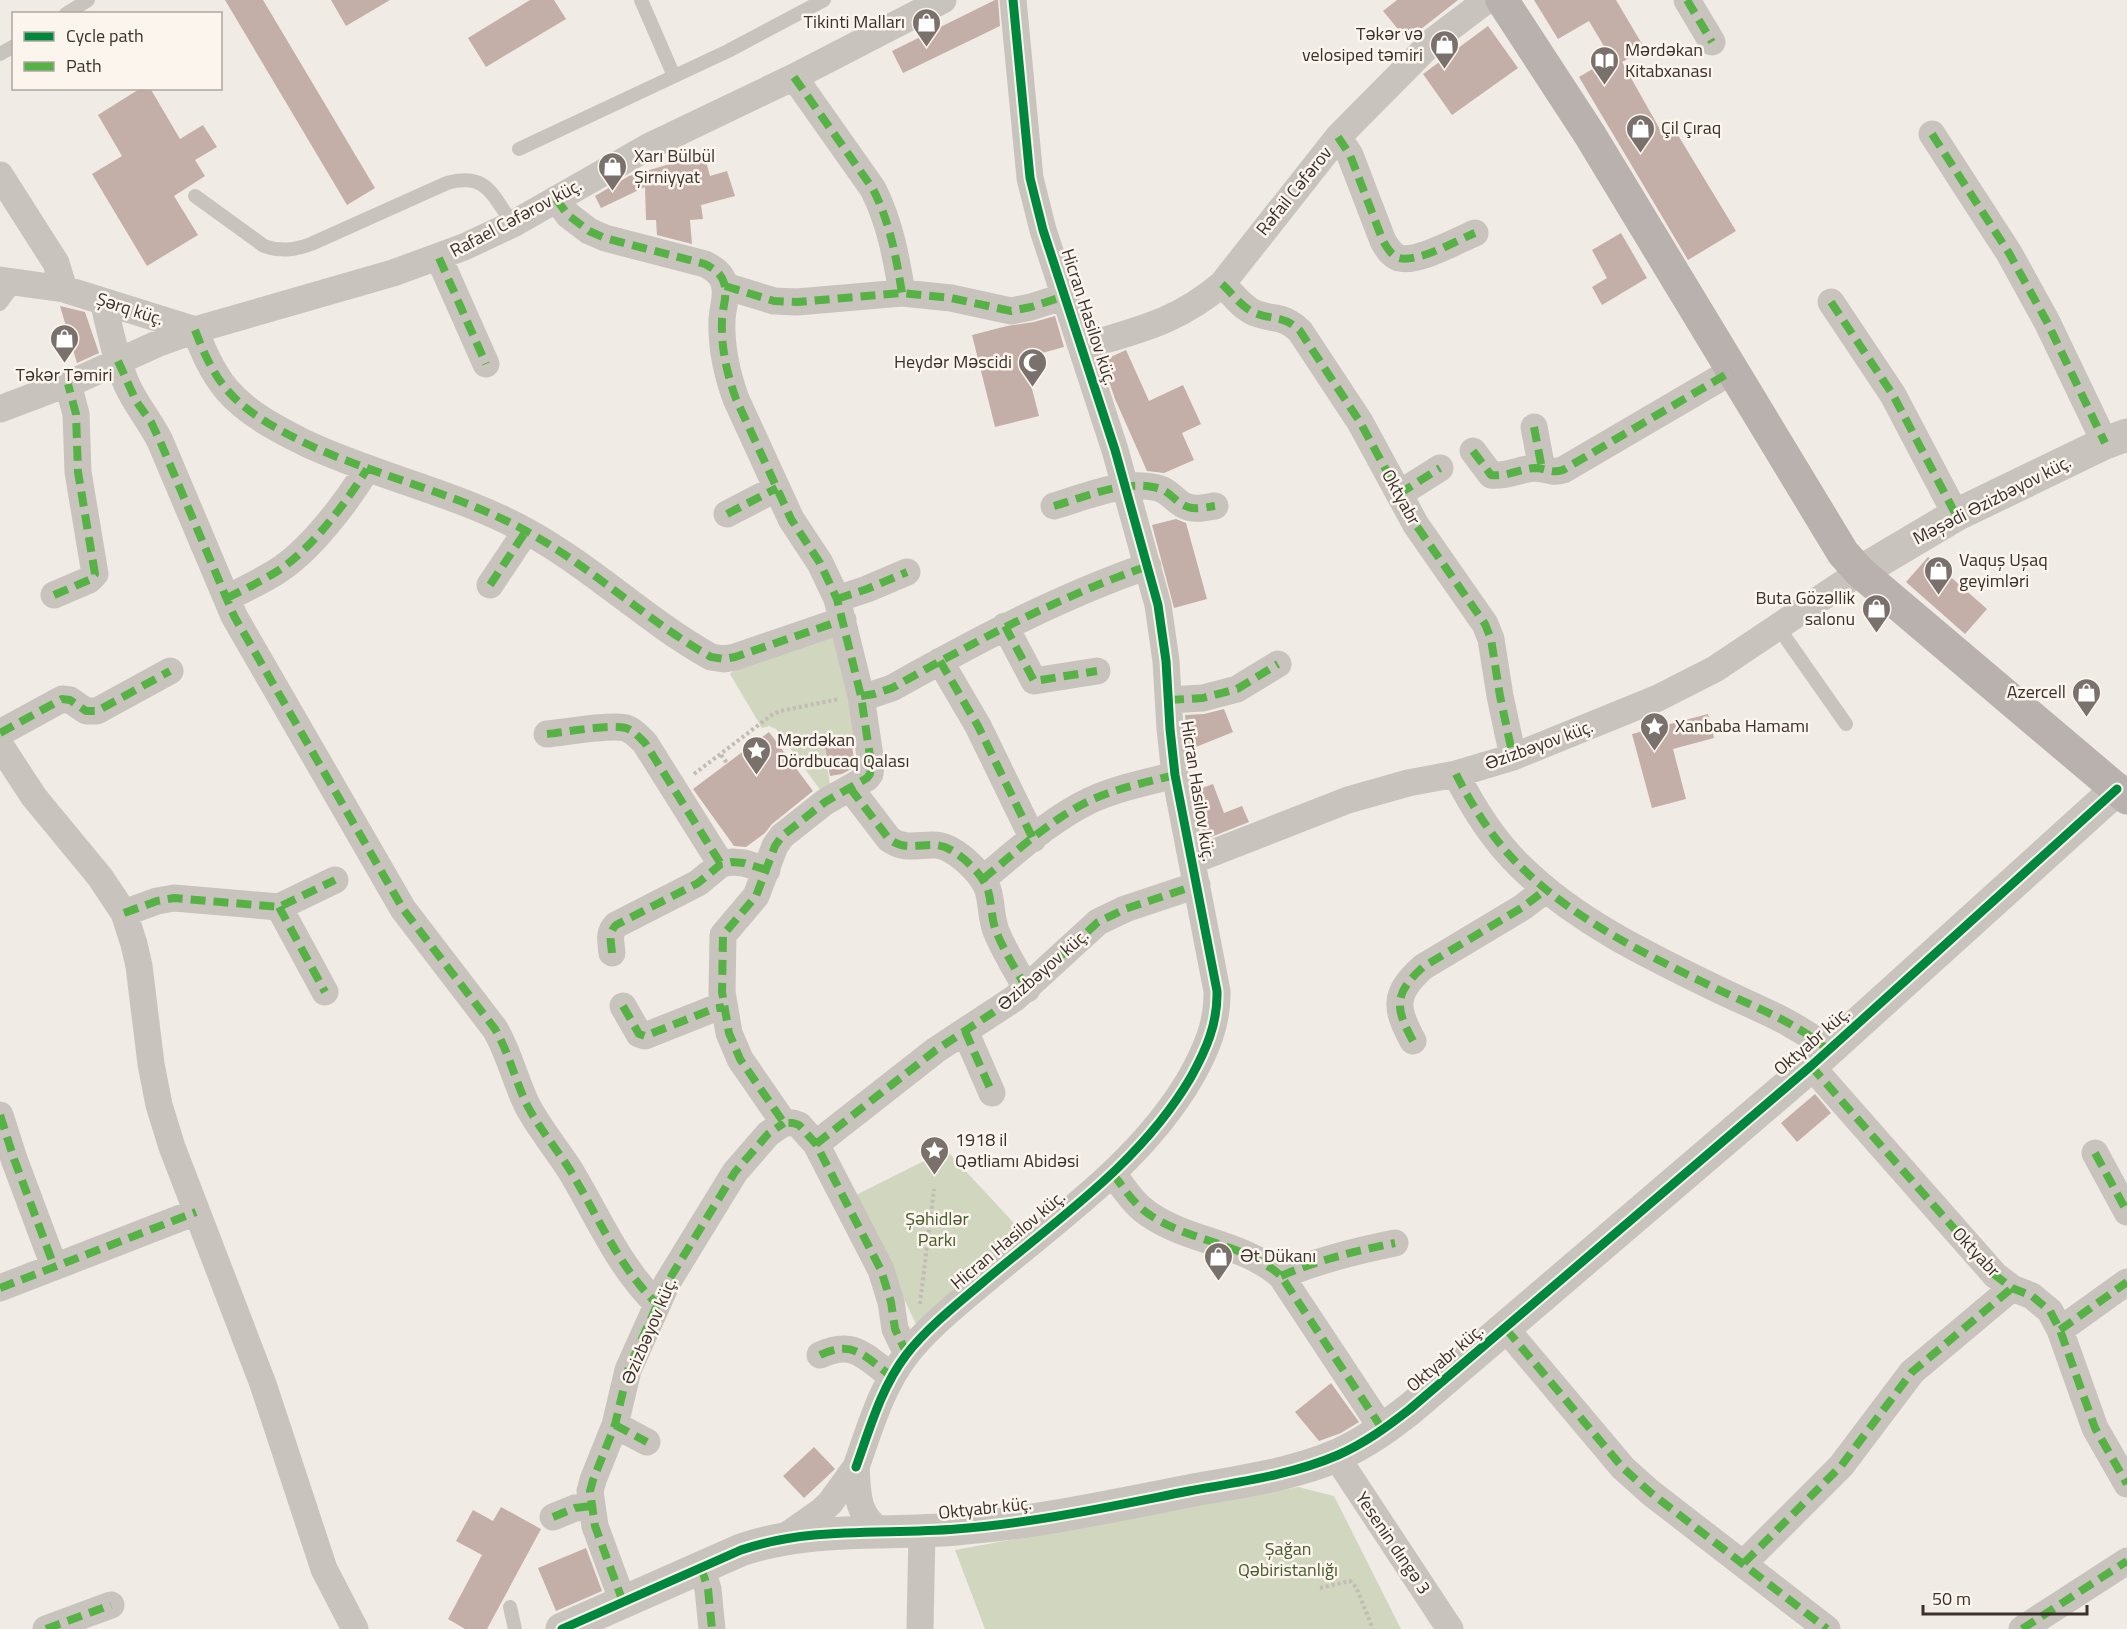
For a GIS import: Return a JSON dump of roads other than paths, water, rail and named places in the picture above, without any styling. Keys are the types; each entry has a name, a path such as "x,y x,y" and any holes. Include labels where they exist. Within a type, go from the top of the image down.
{"main road":[{"path":"1502,0 1575,110 1835,542 1860,572 2122,794"}],"street":[{"name":"Rafael Cəfərov küç.","path":"0,409 68,384 159,343 195,330 439,258 513,224 648,147 794,77 943,0"},
{"name":"Hicran Hasilov küç.","path":"856,1467 891,1377 907,1354 956,1305 1113,1173 1172,1107 1197,1067 1215,1023 1217,1008 1217,991 1175,775 1170,738 1164,635 1148,566 1125,486 1036,204 1030,178 1014,0"},
{"name":"Rəfail Cəfərov","path":"1082,347 1156,325 1207,297 1222,284 1338,137 1434,40 1487,0"},
{"path":"1687,0 1712,42"},
{"path":"794,77 873,189 892,235 902,292"},
{"path":"1932,134 2009,253 2116,439"},
{"path":"1338,137 1350,155 1389,252 1407,259 1475,232"},
{"path":"0,175 56,263 64,289"},
{"path":"556,200 568,215 589,231 705,264 715,269 725,286 722,337 729,381 743,417 777,488 798,531 826,573 840,609 861,696 872,768 867,778 825,802 782,836 775,846 756,896 723,935 722,992 729,1033 740,1059 784,1123 799,1125 816,1144 880,1270 891,1302 895,1329 907,1354"},
{"path":"439,258 486,364"},
{"name":"Şərq küç.","path":"8,281 64,289 195,330"},
{"name":"Oktyabr","path":"1222,284 1253,312 1280,317 1291,322 1300,330 1360,422 1416,525 1485,624 1491,639 1513,757"},
{"path":"725,286 774,301 902,292 951,298 1011,311 1065,296"},
{"path":"102,301 118,361 131,393 151,422 160,441 245,638 308,742 403,909 495,1029 535,1119 569,1168 629,1272 657,1304"},
{"path":"1831,302 1893,395 1956,515"},
{"path":"195,330 215,374 227,390 255,415 279,430 327,453 462,503 526,531 554,547 638,609 711,657 724,659 735,657 840,609 867,590 907,572"},
{"path":"1473,451 1491,475 1502,476 1527,469 1542,469 1549,472 1563,470 1732,371"},
{"path":"54,595 89,580 94,574 78,472 76,414 68,384"},
{"path":"1534,427 1542,469"},
{"name":"Məşədi Əzizbəyov küç.","path":"1860,572 1956,515 2116,439"},
{"path":"1399,494 1440,468"},
{"path":"226,598 269,576 290,562 336,512 367,469"},
{"path":"1054,506 1125,486 1140,485 1168,491 1187,507 1197,509 1215,506"},
{"path":"727,514 777,488"},
{"path":"490,585 526,531"},
{"path":"861,696 892,688 1005,626 1094,586 1148,566"},
{"name":"Əzizbəyov küç.","path":"816,1144 936,1050 1027,989 1098,922 1348,800 1408,783 1456,774 1513,757 1683,687 1715,669 1860,572"},
{"path":"1005,626 1034,681 1097,671"},
{"path":"940,661 978,726 1033,839"},
{"path":"1169,700 1203,698 1237,689 1278,664"},
{"path":"0,733 62,699 70,700 86,711 96,711 170,671"},
{"path":"548,734 615,727 627,729 636,734 645,743 721,864"},
{"path":"0,745 34,797 100,877 124,913 139,966 150,1064 159,1105 172,1147 266,1394 324,1569 355,1629"},
{"name":"Oktyabr","path":"1456,774 1468,797 1518,865 1545,890 1599,927 1636,948 1802,1030 1819,1058 1976,1255 1995,1275 2012,1288 2032,1296 2049,1311 2060,1330 2095,1428 2127,1484"},
{"path":"983,879 1068,813 1090,801 1133,785 1175,775"},
{"path":"850,788 889,839 897,845 905,847 934,844 943,846 964,860 983,879 999,937 1027,989"},
{"name":"Oktyabr küç.","path":"623,1602 741,1550 783,1538 845,1532 922,1531 1011,1523 1081,1512 1304,1467 1357,1447 1383,1430 1506,1329 2122,794"},
{"path":"612,953 610,938 612,929 616,925 698,883 721,864 744,863 766,870"},
{"path":"124,913 157,901 174,898 279,907 335,880"},
{"path":"1413,1041 1401,1019 1399,1010 1400,1000 1412,978 1423,968 1523,907 1545,890"},
{"path":"279,907 325,992"},
{"path":"623,1006 639,1034 645,1036 724,1007"},
{"path":"965,1031 992,1093"},
{"path":"0,1115 54,1266"},
{"name":"Əzizbəyov küç.","path":"623,1602 595,1526 590,1491 592,1479 615,1425 628,1370 657,1304 680,1260 735,1172 768,1134 784,1123"},
{"path":"2095,1153 2127,1212"},
{"path":"1113,1173 1136,1203 1149,1215 1165,1224 1247,1254 1269,1265 1281,1276 1383,1430"},
{"path":"0,1288 196,1212"},
{"path":"1281,1276 1309,1264 1345,1253 1395,1243"},
{"path":"2060,1330 2127,1282"},
{"path":"1744,1563 1841,1466 1912,1372 2012,1288"},
{"path":"1506,1329 1623,1468 1827,1629"},
{"path":"820,1355 833,1349 847,1348 857,1352 891,1377"},
{"path":"615,1425 647,1442"},
{"name":"Yesenin dıngə 3","path":"1336,1456 1450,1629"},
{"path":"783,1538 830,1503 856,1467"},
{"path":"856,1467 861,1509 864,1517 880,1531"},
{"path":"830,1503 834,1521 845,1532"},
{"path":"553,1517 575,1508 591,1506"},
{"path":"920,1629 922,1531"},
{"path":"2022,1629 2127,1561"},
{"path":"701,1567 708,1589 712,1629"},
{"path":"562,1629 623,1602"},
{"path":"46,1629 111,1605"}],"lane":[{"path":"69,12 88,0"},
{"path":"640,0 674,76"},
{"path":"519,149 728,51 824,0"},
{"path":"195,196 264,246 277,250 295,250 311,244 460,179 479,181 513,224"},
{"path":"0,304 8,281"},
{"path":"1778,627 1846,724"},
{"path":"510,1607 515,1629"}],"place":[{"name":"Tikinti Malları","path":"926,48"},
{"name":"Təkər və velosiped təmiri","path":"1444,70"},
{"name":"Mərdəkan Kitabxanası","path":"1604,86"},
{"name":"Çil Çıraq","path":"1640,154"},
{"name":"Xarı Bülbül Şirniyyat","path":"613,192"},
{"name":"Təkər Təmiri","path":"64,364"},
{"name":"Heydər Məscidi","path":"1033,388"},
{"name":"Vaquş Uşaq geyimləri","path":"1938,596"},
{"name":"Buta Gözəllik salonu","path":"1876,634"},
{"name":"Azercell","path":"2087,718"},
{"name":"Xanbaba Hamamı","path":"1654,752"},
{"name":"Mərdəkan Dördbucaq Qalası","path":"756,776"},
{"name":"1918 il Qətliamı Abidəsi","path":"934,1176"},
{"name":"Ət Dükanı","path":"1219,1282"}],"park label":[{"name":"Şəhidlər Parkı","path":"937,1229"},
{"name":"Şağan Qəbiristanlığı","path":"1288,1559"}]}
